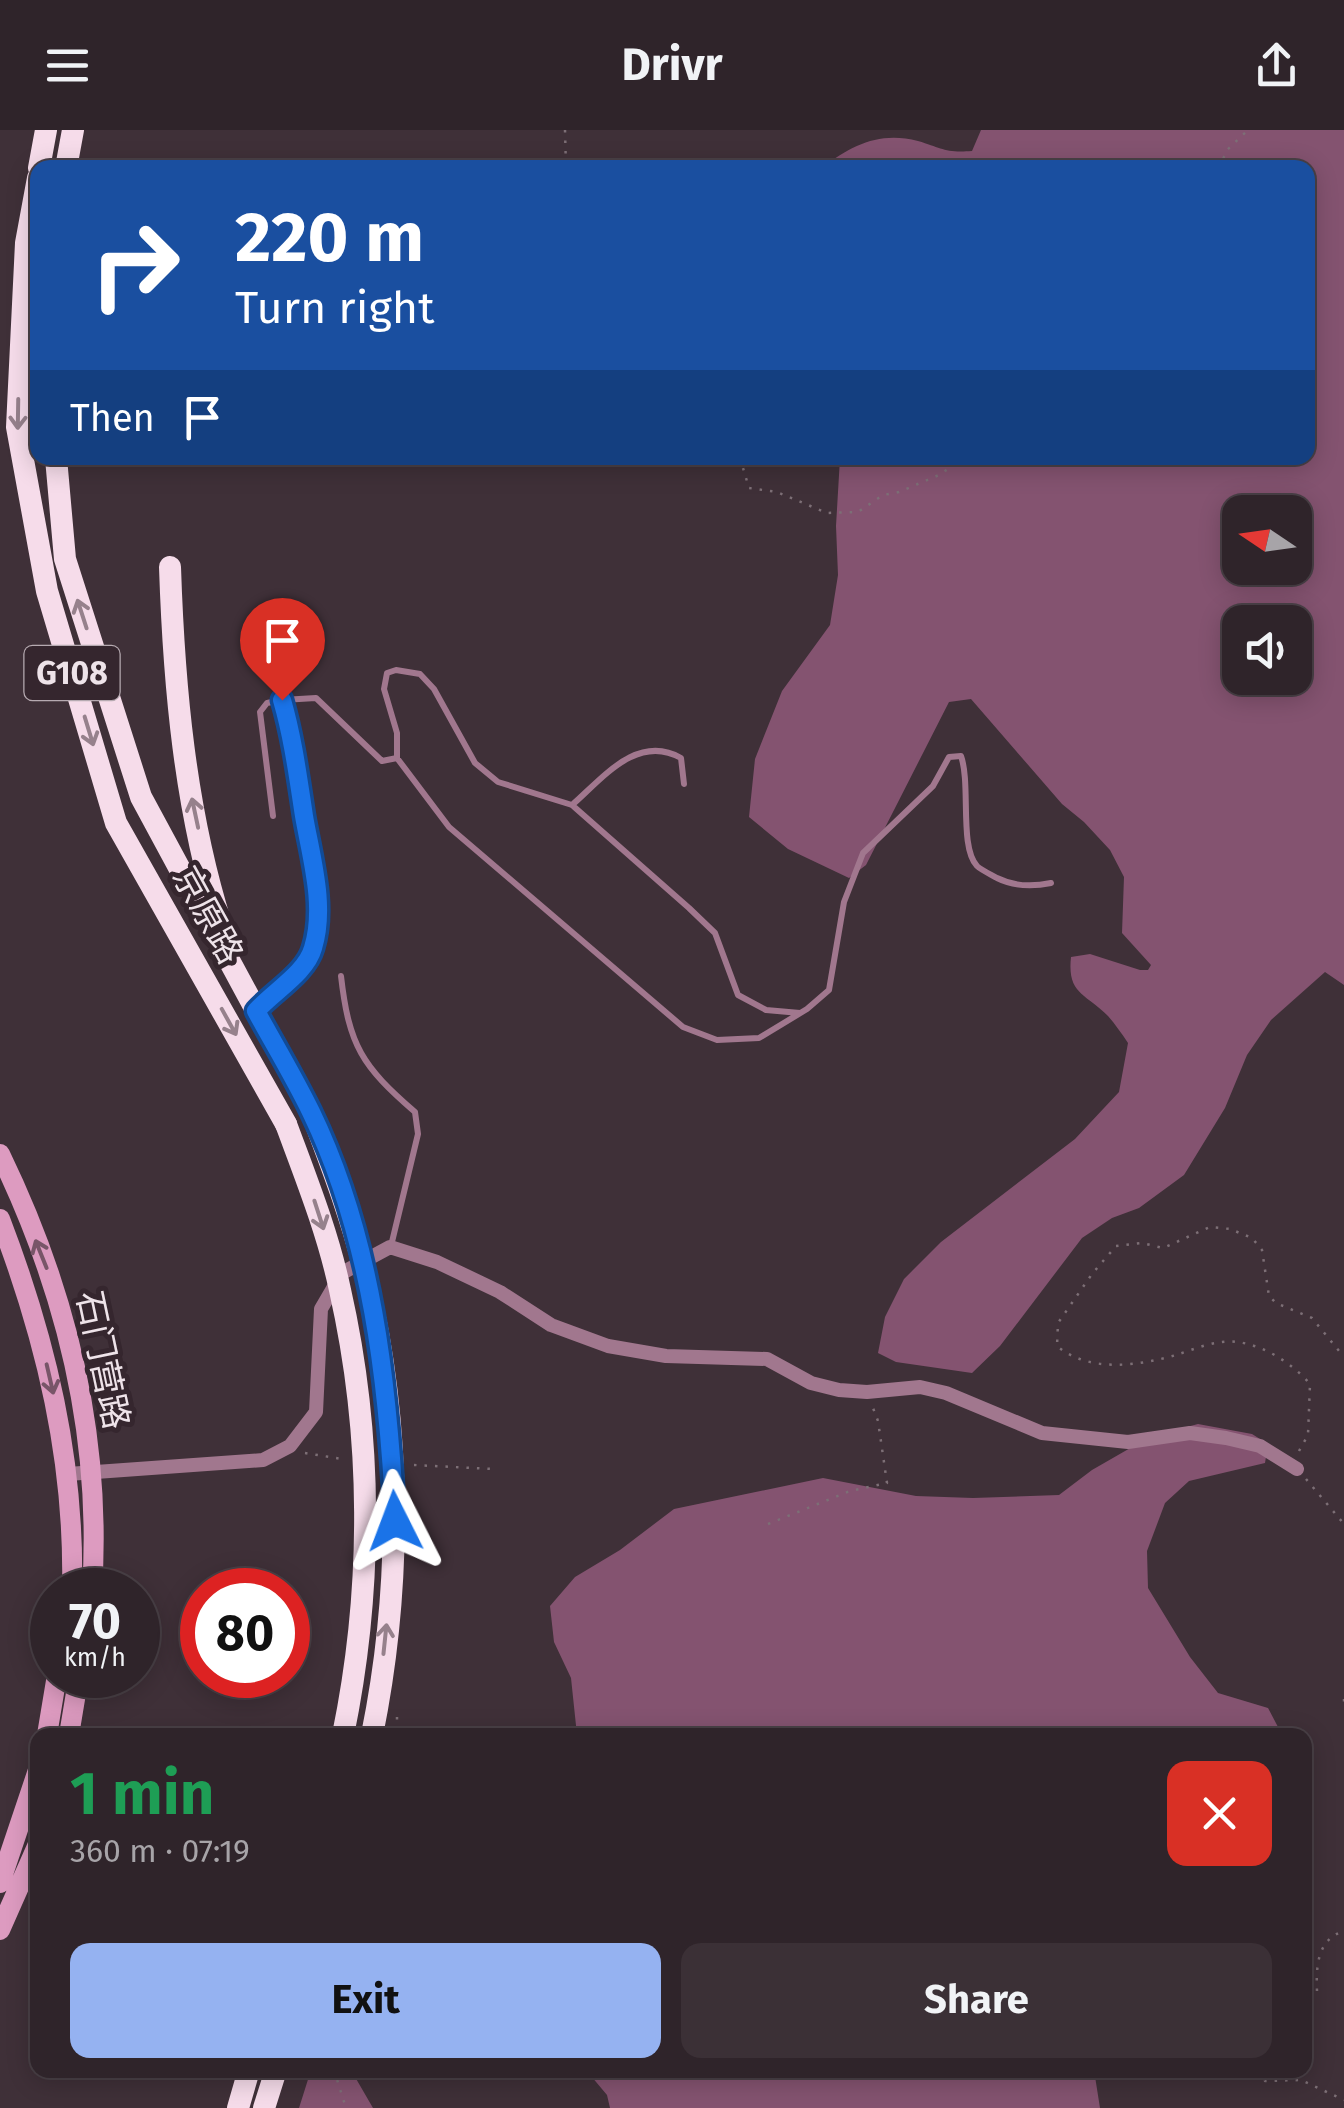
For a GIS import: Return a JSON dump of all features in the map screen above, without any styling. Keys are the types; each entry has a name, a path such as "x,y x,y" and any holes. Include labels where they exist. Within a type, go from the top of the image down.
{"highway":[{"path":"41,160 46,130"},
{"path":"67,160 73,130"},
{"name":"京原路","path":"30,222 17,428 47,591 116,822 286,1124 319,1212 340,1288 363,1442 367,1521 352,1691 344,1728"},
{"name":"京原路","path":"57,465 65,559 140,797 312,1114 346,1204 368,1282 391,1440 395,1521 380,1696 373,1728"},
{"path":"170,567 179,706 191,794 211,892 237,975"},
{"path":"238,2108 247,2078"},
{"path":"264,2108 273,2078"}],"main road":[{"name":"石门营路","path":"0,1154 11,1206 56,1290 86,1409 92,1568"},
{"name":"石门营路","path":"0,1219 26,1286 45,1357 68,1474 71,1568"},
{"path":"47,1728 53,1698"},
{"path":"70,1728 75,1698"},
{"path":"0,1883 30,1794"},
{"path":"0,1930 30,1862"}],"street":[{"path":"68,1474 262,1460 290,1446 316,1412 321,1309 342,1272 390,1247 437,1262 500,1292 551,1326 608,1346 666,1356 767,1359 812,1383 867,1392 920,1387 946,1393 1042,1433 1128,1442 1190,1433 1226,1438 1260,1446 1294,1467"}],"lane":[{"path":"800,1014 766,1010 738,995 715,933 572,805 498,782 474,763 420,674 396,670 386,674 384,689 397,733 397,758 449,827 683,1027 717,1040 759,1038 800,1014 829,990 844,902 863,853 933,786 949,757 961,756 968,774 969,848 976,865 1002,880 1030,888 1052,883"},
{"path":"273,816 260,712 267,704 316,698 382,762 397,758"},
{"path":"256,1011 299,971 313,949 317,916 315,874 282,700"},
{"path":"572,805 626,756 668,751 681,758 684,784"},
{"path":"342,976 346,1020 362,1058 385,1086 415,1112 418,1134 390,1247"}],"path":[{"path":"564,130 566,160"},
{"path":"1222,160 1248,130"},
{"path":"742,465 749,488 777,492 827,514 858,512 883,495 900,492 954,465"},
{"path":"1344,1357 1312,1318 1276,1303 1269,1296 1262,1250 1252,1238 1210,1226 1164,1248 1142,1243 1116,1246 1058,1323 1057,1346 1071,1358 1088,1363 1134,1364 1236,1341 1298,1369 1310,1384 1311,1411 1308,1435 1294,1467 1344,1524"},
{"path":"768,1524 850,1490 887,1484 878,1421 867,1392"},
{"path":"1344,1699 1344,1707"},
{"path":"1317,1991 1319,1952 1334,1934 1344,1931"},
{"path":"337,2078 346,2108"},
{"path":"1264,2078 1301,2080 1344,2100"}],"shaded area":[{"path":"981,130 1344,130 1344,985 1325,972 1271,1020 1247,1055 1225,1108 1184,1175 1139,1208 1112,1218 1082,1238 1000,1346 972,1373 896,1362 878,1353 885,1317 904,1279 941,1242 1075,1139 1119,1092 1128,1043 1108,1016 1079,992 1070,969 1071,957 1090,954 1140,970 1148,970 1151,965 1122,933 1124,877 1110,850 1062,804 971,699 949,702 866,865 849,878 788,849 749,817 755,759 782,691 830,625 838,575 840,465 1315,465 1315,160 833,160 856,146 879,139 918,141 949,151 972,151"},
{"path":"1198,1424 1252,1434 1268,1444 1265,1463 1189,1481 1165,1503 1147,1551 1148,1588 1190,1657 1218,1693 1268,1708 1278,1728 576,1728 571,1678 554,1642 550,1606 575,1577 620,1550 674,1509 823,1478 916,1496 1059,1495 1092,1470 1164,1433"},
{"path":"308,2078 356,2078 373,2108 299,2108"},
{"path":"593,2078 1095,2078 1100,2108 610,2108 607,2095"}],"route":[{"path":"282,700 315,874 317,916 313,949 299,971 256,1011 312,1114 346,1204 368,1282 391,1440 395,1521"}]}
